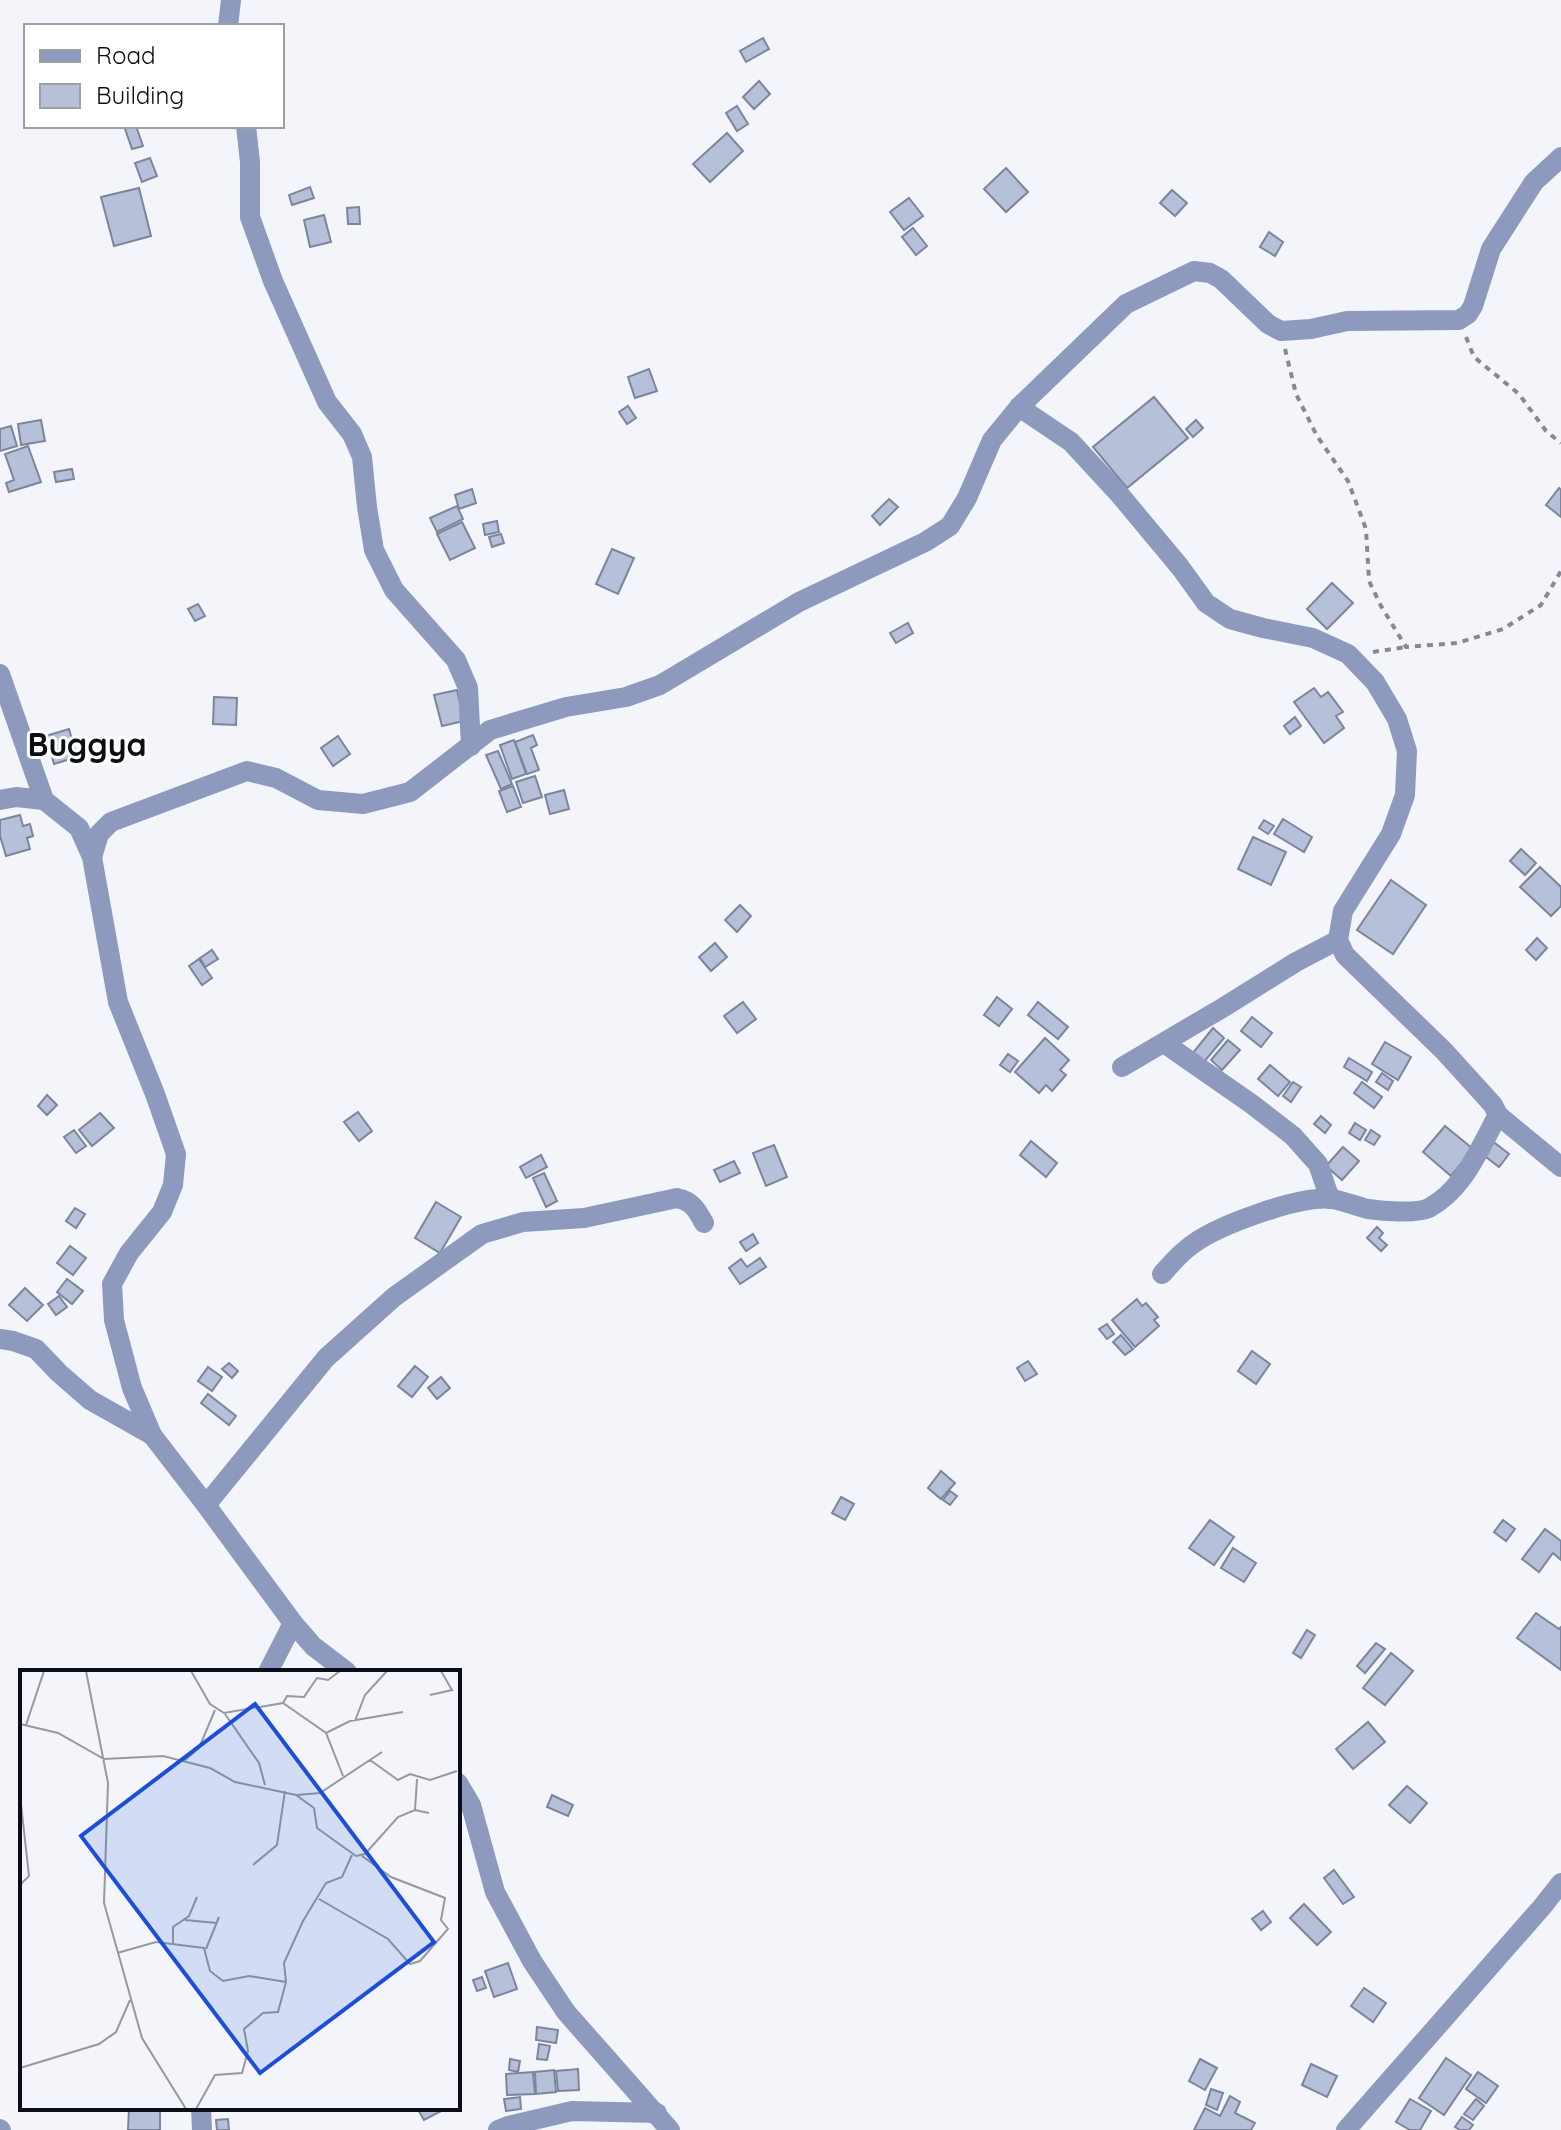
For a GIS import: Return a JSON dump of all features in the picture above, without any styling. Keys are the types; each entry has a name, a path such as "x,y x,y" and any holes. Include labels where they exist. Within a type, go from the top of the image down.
{"street":[{"path":"228,24 231,0"},
{"path":"246,128 250,217 273,281 327,402 352,434 362,457 374,550 394,590 456,660 468,688 471,746"},
{"path":"92,857 99,834 111,822 247,771 276,778 318,800 363,804 410,792 490,730 566,707 626,697 660,685 799,602 925,542 950,526 967,498 992,440 1019,407 1126,304 1194,271 1210,273 1221,279 1268,324 1281,331 1311,329 1347,321 1459,320 1473,306 1491,249 1534,182 1561,157"},
{"path":"1019,407 1071,442 1120,495 1206,603 1230,619 1313,638 1348,654 1375,682 1397,719 1407,751 1405,795 1391,834 1343,911 1338,940 1345,955 1444,1051 1493,1105 1498,1115 1561,1167"},
{"path":"0,674 44,800 79,828 92,857 118,1002 176,1154 173,1185 162,1212 129,1253 112,1284 114,1320 132,1388 152,1435 293,1623 313,1646 344,1670"},
{"path":"0,800 16,797 44,800"},
{"path":"1122,1067 1338,940"},
{"path":"1164,1043 1293,1136 1318,1164 1330,1199"},
{"path":"1162,1274 1191,1245 1220,1228 1294,1203 1330,1199 1369,1209 1426,1209 1462,1180 1498,1115"},
{"path":"206,1505 326,1358 394,1297 482,1234 523,1222 584,1218 677,1198 687,1200 704,1223"},
{"path":"0,1339 36,1349 90,1400 152,1435"},
{"path":"269,1670 293,1623"},
{"path":"460,1786 471,1805 495,1892 532,1961 566,2012 670,2130"},
{"path":"1346,2130 1561,1883"},
{"path":"201,2110 202,2130"},
{"path":"498,2130 572,2111 657,2113"}],"path":[{"path":"1459,320 1474,357 1519,394 1546,431 1561,443"},
{"path":"1281,331 1296,394 1317,436 1348,481 1366,529 1369,581 1406,647"},
{"path":"1348,654 1457,643 1503,629 1541,605 1561,571"}],"building":[{"path":"763,38 769,49 746,62 740,51"},
{"path":"759,81 770,94 754,109 743,97"},
{"path":"737,106 748,124 737,131 726,113"},
{"path":"125,128 137,128 143,146 132,149"},
{"path":"727,133 743,151 710,182 693,164"},
{"path":"150,158 157,176 142,182 135,163"},
{"path":"1006,168 1028,192 1006,212 984,189"},
{"path":"310,187 314,198 292,205 289,195"},
{"path":"139,188 151,236 114,246 101,197"},
{"path":"1172,190 1187,203 1175,216 1160,203"},
{"path":"909,198 923,216 904,230 890,212"},
{"path":"359,207 360,224 348,224 347,208"},
{"path":"324,215 331,242 310,247 304,220"},
{"path":"913,228 927,246 916,255 902,237"},
{"path":"1269,232 1283,242 1275,256 1260,247"},
{"path":"649,369 657,391 635,398 628,377"},
{"path":"1154,397 1188,438 1127,488 1093,447"},
{"path":"628,406 636,418 627,424 619,412"},
{"path":"41,420 45,441 21,445 18,424"},
{"path":"1196,420 1203,428 1193,437 1186,429"},
{"path":"11,426 17,446 0,451 0,429"},
{"path":"28,446 41,482 9,492 6,483 14,480 5,454"},
{"path":"72,469 74,479 56,482 54,472"},
{"path":"1559,488 1561,490 1561,517 1546,505"},
{"path":"472,489 476,503 459,509 455,495"},
{"path":"889,499 898,507 880,525 872,516"},
{"path":"457,506 463,519 437,532 430,518"},
{"path":"497,521 499,532 485,535 483,524"},
{"path":"462,522 475,548 450,560 437,534"},
{"path":"501,534 504,543 492,547 489,537"},
{"path":"612,549 634,558 618,594 596,584"},
{"path":"1332,583 1353,603 1327,629 1307,609"},
{"path":"198,604 205,616 195,621 188,609"},
{"path":"908,623 913,633 896,643 890,633"},
{"path":"1314,688 1321,697 1328,692 1343,712 1336,716 1344,728 1324,743 1294,702"},
{"path":"457,690 464,721 442,726 434,695"},
{"path":"214,697 237,698 236,725 213,724"},
{"path":"1295,717 1301,726 1290,734 1284,726"},
{"path":"69,729 77,757 54,764 46,736"},
{"path":"533,735 537,745 531,748 539,770 527,774 515,742"},
{"path":"338,736 350,754 333,766 321,748"},
{"path":"514,740 526,774 512,779 500,745"},
{"path":"498,751 512,784 501,789 486,755"},
{"path":"535,776 542,797 523,803 516,782"},
{"path":"513,786 521,807 507,812 499,791"},
{"path":"564,790 569,809 550,814 545,795"},
{"path":"20,815 23,826 30,824 33,836 27,838 30,849 6,856 0,836 0,820"},
{"path":"1283,819 1312,837 1304,852 1274,834"},
{"path":"1264,820 1274,826 1268,834 1259,828"},
{"path":"1253,837 1286,852 1271,885 1238,869"},
{"path":"1521,849 1536,863 1525,875 1510,861"},
{"path":"1540,867 1561,887 1561,906 1551,916 1520,887"},
{"path":"1391,880 1426,905 1393,954 1357,930"},
{"path":"740,905 751,916 737,932 725,920"},
{"path":"1537,938 1547,948 1536,960 1526,950"},
{"path":"715,943 727,957 711,971 699,957"},
{"path":"212,950 218,959 205,967 200,958"},
{"path":"199,959 212,978 202,985 189,966"},
{"path":"997,997 1012,1009 999,1026 984,1015"},
{"path":"743,1002 756,1019 737,1033 724,1016"},
{"path":"1038,1002 1068,1027 1058,1039 1028,1015"},
{"path":"1252,1017 1272,1033 1261,1047 1241,1031"},
{"path":"1213,1028 1224,1038 1203,1063 1192,1054"},
{"path":"1045,1038 1069,1060 1060,1070 1066,1075 1052,1091 1046,1085 1039,1093 1015,1072"},
{"path":"1228,1040 1240,1050 1222,1070 1211,1060"},
{"path":"1385,1042 1411,1057 1398,1080 1372,1064"},
{"path":"1008,1054 1018,1061 1010,1072 1000,1065"},
{"path":"1349,1058 1372,1072 1367,1081 1344,1067"},
{"path":"1270,1065 1290,1082 1278,1096 1258,1079"},
{"path":"1382,1073 1393,1081 1388,1090 1376,1082"},
{"path":"1293,1082 1301,1087 1291,1102 1283,1096"},
{"path":"1362,1082 1382,1097 1374,1108 1354,1093"},
{"path":"47,1095 57,1105 47,1115 38,1106"},
{"path":"358,1112 372,1131 359,1141 344,1122"},
{"path":"100,1113 114,1128 92,1146 79,1130"},
{"path":"1321,1116 1331,1125 1325,1133 1314,1124"},
{"path":"1355,1123 1366,1130 1360,1140 1349,1133"},
{"path":"1445,1126 1473,1149 1451,1176 1423,1152"},
{"path":"74,1130 86,1146 76,1153 64,1137"},
{"path":"1371,1130 1380,1136 1374,1145 1365,1140"},
{"path":"1491,1140 1509,1154 1499,1167 1481,1153"},
{"path":"1031,1141 1057,1163 1046,1177 1020,1155"},
{"path":"774,1145 787,1177 766,1186 753,1153"},
{"path":"1343,1147 1359,1161 1342,1180 1326,1166"},
{"path":"541,1155 547,1167 526,1178 520,1167"},
{"path":"734,1161 740,1173 720,1182 714,1170"},
{"path":"544,1173 557,1201 546,1207 533,1178"},
{"path":"436,1202 461,1217 440,1253 415,1238"},
{"path":"75,1208 85,1214 76,1228 66,1221"},
{"path":"1377,1227 1383,1233 1379,1238 1387,1245 1381,1251 1367,1238"},
{"path":"753,1234 758,1243 746,1251 740,1242"},
{"path":"70,1246 86,1258 73,1275 57,1263"},
{"path":"760,1258 766,1267 740,1284 729,1268 741,1259 747,1267"},
{"path":"67,1279 83,1291 72,1304 57,1292"},
{"path":"25,1288 43,1305 27,1321 9,1305"},
{"path":"59,1296 67,1307 56,1315 48,1304"},
{"path":"1137,1299 1142,1306 1146,1303 1158,1317 1154,1320 1159,1326 1135,1347 1112,1320"},
{"path":"1107,1324 1114,1334 1107,1339 1099,1329"},
{"path":"1121,1335 1133,1349 1125,1355 1113,1342"},
{"path":"1252,1351 1270,1364 1256,1384 1238,1371"},
{"path":"1028,1361 1037,1374 1025,1381 1017,1368"},
{"path":"229,1363 238,1371 232,1378 222,1369"},
{"path":"415,1366 428,1377 412,1397 398,1386"},
{"path":"208,1367 222,1377 212,1391 198,1381"},
{"path":"441,1377 450,1388 437,1399 428,1388"},
{"path":"208,1394 236,1416 229,1425 201,1403"},
{"path":"941,1471 955,1483 941,1499 928,1488"},
{"path":"950,1491 957,1496 950,1505 943,1500"},
{"path":"841,1497 854,1504 845,1520 832,1513"},
{"path":"1210,1520 1234,1537 1214,1565 1189,1548"},
{"path":"1503,1520 1515,1529 1506,1541 1494,1532"},
{"path":"1545,1529 1561,1541 1561,1560 1553,1553 1539,1572 1522,1559"},
{"path":"1233,1548 1256,1563 1244,1582 1221,1568"},
{"path":"1536,1613 1559,1629 1561,1627 1561,1670 1517,1638"},
{"path":"1307,1630 1315,1635 1301,1658 1293,1653"},
{"path":"1376,1643 1385,1649 1365,1673 1357,1666"},
{"path":"1391,1653 1413,1671 1385,1705 1363,1688"},
{"path":"1368,1722 1385,1742 1353,1769 1336,1749"},
{"path":"1407,1786 1427,1803 1410,1823 1389,1805"},
{"path":"552,1795 573,1805 568,1816 547,1807"},
{"path":"1334,1870 1354,1897 1343,1904 1324,1878"},
{"path":"1304,1904 1331,1932 1317,1945 1290,1918"},
{"path":"1263,1911 1271,1922 1261,1930 1252,1919"},
{"path":"508,1963 517,1989 494,1997 485,1971"},
{"path":"482,1977 486,1988 477,1991 473,1980"},
{"path":"1364,1988 1386,2003 1373,2022 1351,2006"},
{"path":"537,2027 558,2030 556,2043 536,2040"},
{"path":"539,2044 550,2046 547,2060 537,2059"},
{"path":"1446,2058 1471,2075 1444,2115 1419,2098"},
{"path":"510,2059 520,2061 518,2072 509,2070"},
{"path":"1200,2059 1217,2068 1205,2090 1189,2081"},
{"path":"1311,2064 1337,2076 1327,2097 1302,2085"},
{"path":"578,2069 579,2090 558,2091 556,2071"},
{"path":"554,2070 556,2092 536,2094 535,2072"},
{"path":"533,2072 535,2094 507,2095 506,2074"},
{"path":"1478,2072 1498,2086 1486,2103 1466,2089"},
{"path":"1211,2089 1223,2093 1217,2110 1206,2105"},
{"path":"1230,2096 1240,2102 1235,2113 1255,2123 1251,2130 1194,2130 1205,2108 1220,2116"},
{"path":"520,2097 521,2109 506,2111 504,2099"},
{"path":"1410,2099 1431,2111 1420,2130 1410,2130 1396,2122"},
{"path":"1476,2099 1484,2106 1473,2120 1464,2114"},
{"path":"129,2110 160,2110 160,2130 128,2130"},
{"path":"418,2110 443,2110 424,2120"},
{"path":"1462,2117 1473,2125 1469,2130 1455,2127"},
{"path":"228,2119 229,2130 217,2130 216,2120"}],"district":[{"name":"Buggya","path":"87,745"}]}
